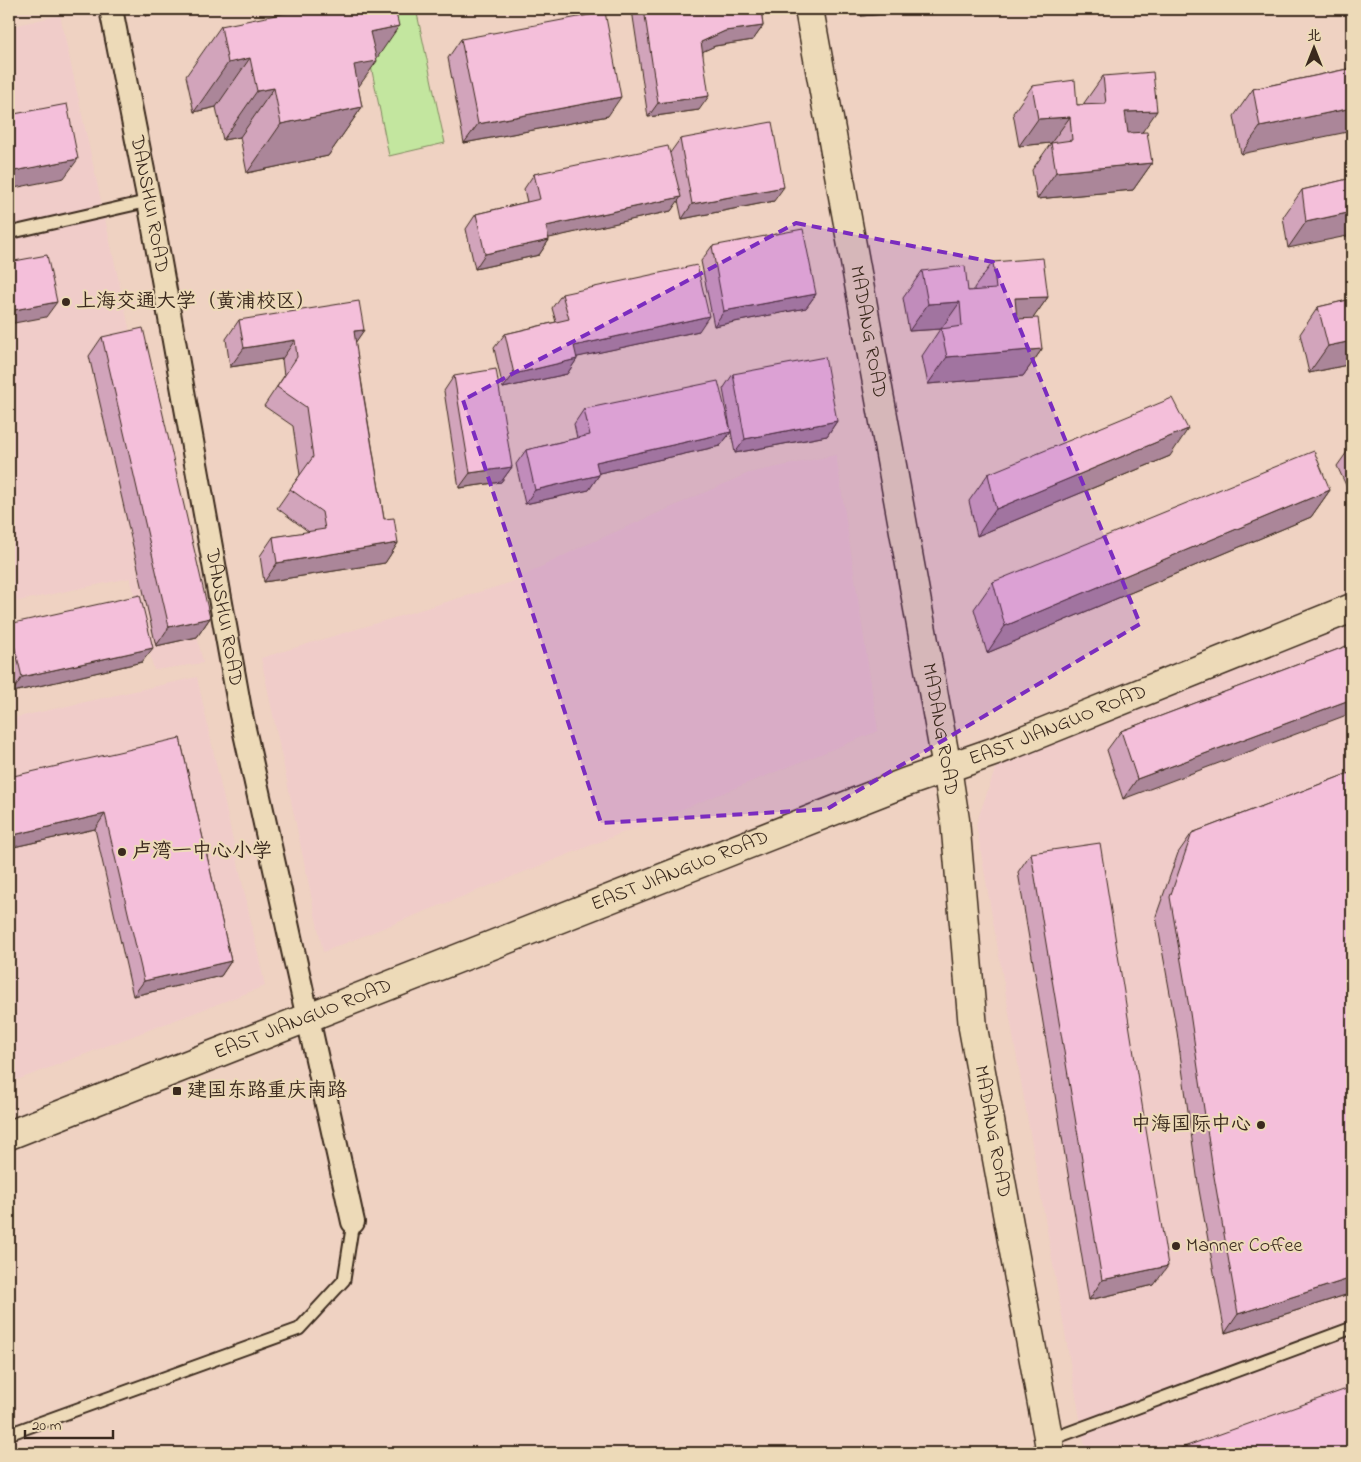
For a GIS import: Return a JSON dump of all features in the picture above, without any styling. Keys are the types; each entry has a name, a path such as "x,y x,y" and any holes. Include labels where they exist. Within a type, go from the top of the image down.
{"street":[{"name":"DANSHUI ROAD","path":"111,9 148,201 241,715 354,1222"},
{"name":"MADANG ROAD","path":"809,9 947,768 955,820 973,1028 1050,1447"},
{"name":"EAST JIANGUO ROAD","path":"9,1135 886,790 996,751 1352,608"}],"lane":[{"path":"9,233 148,201"},
{"path":"9,1434 299,1328 344,1280 354,1222"},
{"path":"1050,1447 1352,1328"}],"highlighted area":[{"path":"796,223 993,262 1140,624 827,809 601,823 463,400"}],"shaded area":[{"name":"上海交通大学（黄浦校区）","path":"60,15 203,663 154,670 130,578 9,603 9,27"},
{"path":"836,455 878,731 323,952 261,658 509,583 577,549 749,473"},
{"path":"1352,625 1352,1453 1086,1453 976,824 996,767"},
{"name":"卢湾一中心小学","path":"197,677 265,986 9,1083 9,719"}],"green space":[{"path":"416,9 445,143 389,156 362,21"}],"building":[{"path":"306,9 395,9 399,26 370,32 377,61 354,65 362,107 281,124 274,88 257,91 250,58 228,63 221,26"},
{"path":"644,9 761,9 763,26 725,31 701,42 709,96 658,103"},
{"path":"605,12 621,97 478,124 461,39"},
{"path":"1352,68 1352,108 1260,127 1253,89"},
{"path":"1153,72 1157,111 1125,112 1128,133 1147,132 1152,163 1056,172 1051,143 1072,140 1070,117 1038,119 1032,86 1075,80 1077,105 1106,104 1103,76"},
{"path":"67,104 78,159 9,172 9,115"},
{"path":"772,122 784,187 692,204 680,139"},
{"path":"668,146 681,197 546,226 549,240 485,254 476,214 540,199 534,174"},
{"path":"1352,178 1352,212 1306,222 1302,190"},
{"path":"803,229 816,294 724,311 712,246"},
{"path":"47,255 57,302 9,311 9,262"},
{"path":"1043,258 1048,297 1015,298 1017,319 1038,318 1042,349 947,357 941,329 962,326 960,302 928,304 922,271 965,266 968,291 996,289 993,262"},
{"path":"697,265 709,316 574,346 577,359 514,374 505,334 569,319 562,294"},
{"path":"1352,299 1352,341 1328,346 1318,307"},
{"path":"359,301 364,330 354,331 362,387 384,519 394,518 398,543 277,563 273,537 325,529 322,512 290,489 313,457 306,407 277,387 297,357 295,340 244,348 239,320"},
{"path":"143,328 210,618 169,627 102,337"},
{"path":"825,357 837,421 745,439 733,374"},
{"path":"496,369 512,467 470,473 454,376"},
{"path":"718,381 731,432 596,462 599,475 535,490 526,450 590,435 584,409"},
{"path":"1172,398 1188,429 996,509 988,474"},
{"path":"1314,451 1330,490 1005,626 993,582"},
{"path":"140,595 153,648 22,677 9,624"},
{"path":"1352,644 1352,699 1137,779 1121,731"},
{"path":"9,662 14,690 9,691"},
{"path":"180,738 231,961 144,981 105,814 9,836 9,777"},
{"path":"1352,772 1352,1278 1238,1314 1213,1171 1190,1013 1170,897 1192,833"},
{"path":"1100,843 1168,1266 1102,1280 1031,853"},
{"path":"1352,1387 1352,1453 1167,1453"}],"place":[{"name":"上海交通大学（黄浦校区）","path":"66,302"},
{"name":"卢湾一中心小学","path":"122,852"},
{"name":"建国东路重庆南路","path":"177,1091"},
{"name":"中海国际中心","path":"1261,1125"},
{"name":"Manner Coffee","path":"1176,1246"}]}
